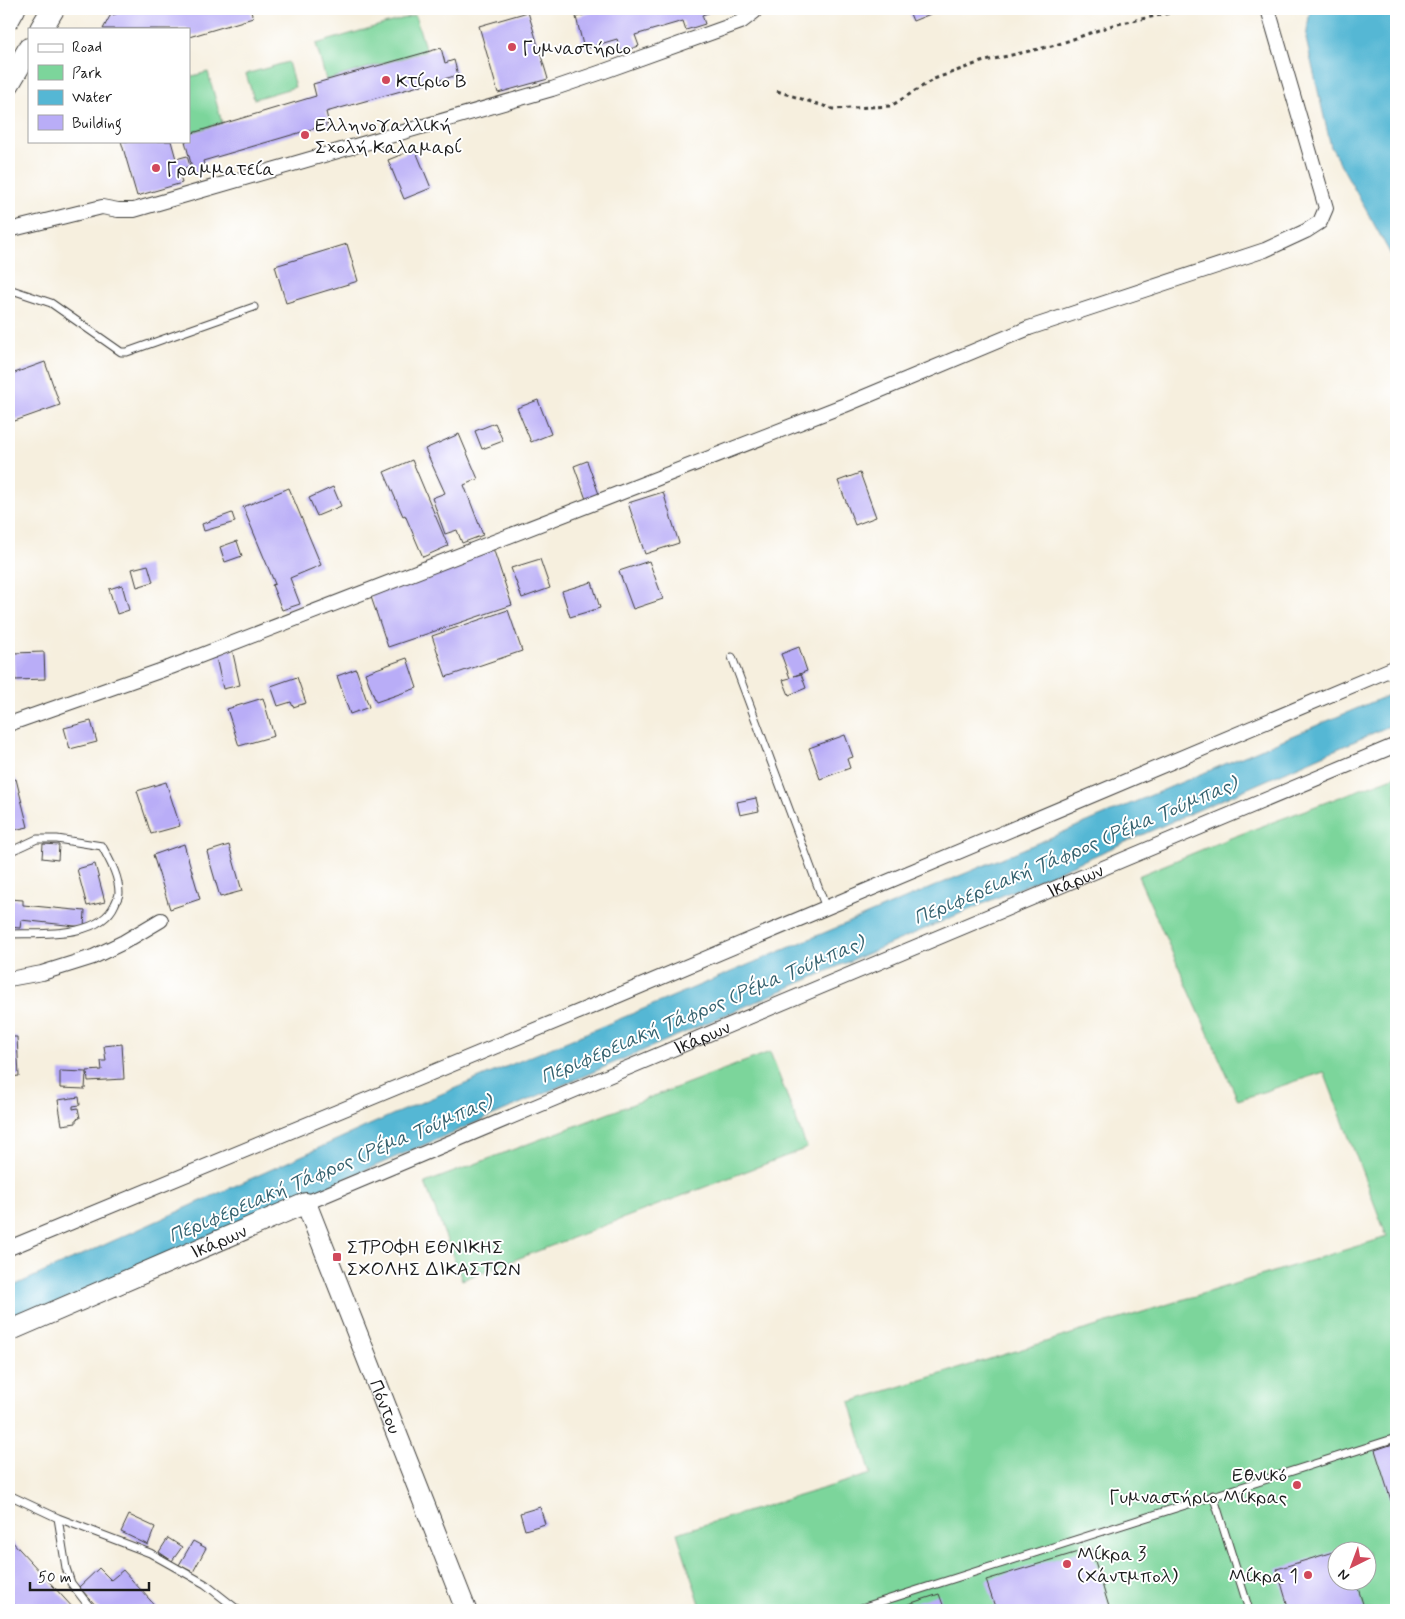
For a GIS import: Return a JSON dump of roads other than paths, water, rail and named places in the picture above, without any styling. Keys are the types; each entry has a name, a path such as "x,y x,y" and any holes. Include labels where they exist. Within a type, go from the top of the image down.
{"main road":[{"path":"9,18 14,9"},
{"path":"42,28 53,9"},
{"path":"9,83 28,52"},
{"name":"Ικάρων","path":"9,1332 306,1203"},
{"name":"Πόντου","path":"306,1203 466,1610"}],"street":[{"path":"9,230 102,206 118,210 134,210 533,94 599,74 741,22 754,12 755,9"},
{"path":"9,724 171,667 588,506 845,405 1029,328 1265,250 1306,231 1320,222 1326,208 1268,9"},
{"path":"9,1248 140,1196 1396,667"},
{"name":"Ικάρων","path":"306,1203 1396,745"},
{"path":"9,979 42,973 93,957 124,942 161,920"}],"lane":[{"path":"9,289 51,303 121,352 127,352 254,307"},
{"path":"732,657 826,908"},
{"path":"9,852 37,839 58,839 102,846 115,872 119,895 112,912 97,924 75,931 9,934"},
{"path":"855,1610 1396,1438"},
{"path":"9,1495 58,1518 150,1553 205,1584 238,1610"},
{"path":"1213,1495 1249,1610"},
{"path":"58,1518 66,1568 71,1583 92,1610"}],"water":[{"path":"1310,9 1396,9 1396,283 1390,253 1331,147 1306,39"},
{"name":"Περιφερειακή Τάφρος (Ρέμα Τούμπας)","path":"1396,692 1396,723 1096,855 9,1324 9,1288 394,1114"}],"place":[{"name":"Γυμναστήριο","path":"512,47"},
{"name":"Κτίριο Β","path":"386,80"},
{"name":"Ελληνογαλλική Σχολή Καλαμαρί","path":"305,135"},
{"name":"Γραμματεία","path":"156,168"},
{"name":"ΣΤΡΟΦΗ ΕΘΝΙΚΗΣ ΣΧΟΛΗΣ ΔΙΚΑΣΤΩΝ","path":"337,1257"},
{"name":"Εθνικό Γυμναστήριο Μίκρας","path":"1297,1485"},
{"name":"Μίκρα 3 (Χάντμπολ)","path":"1067,1564"},
{"name":"Μίκρα 1","path":"1308,1575"}]}
